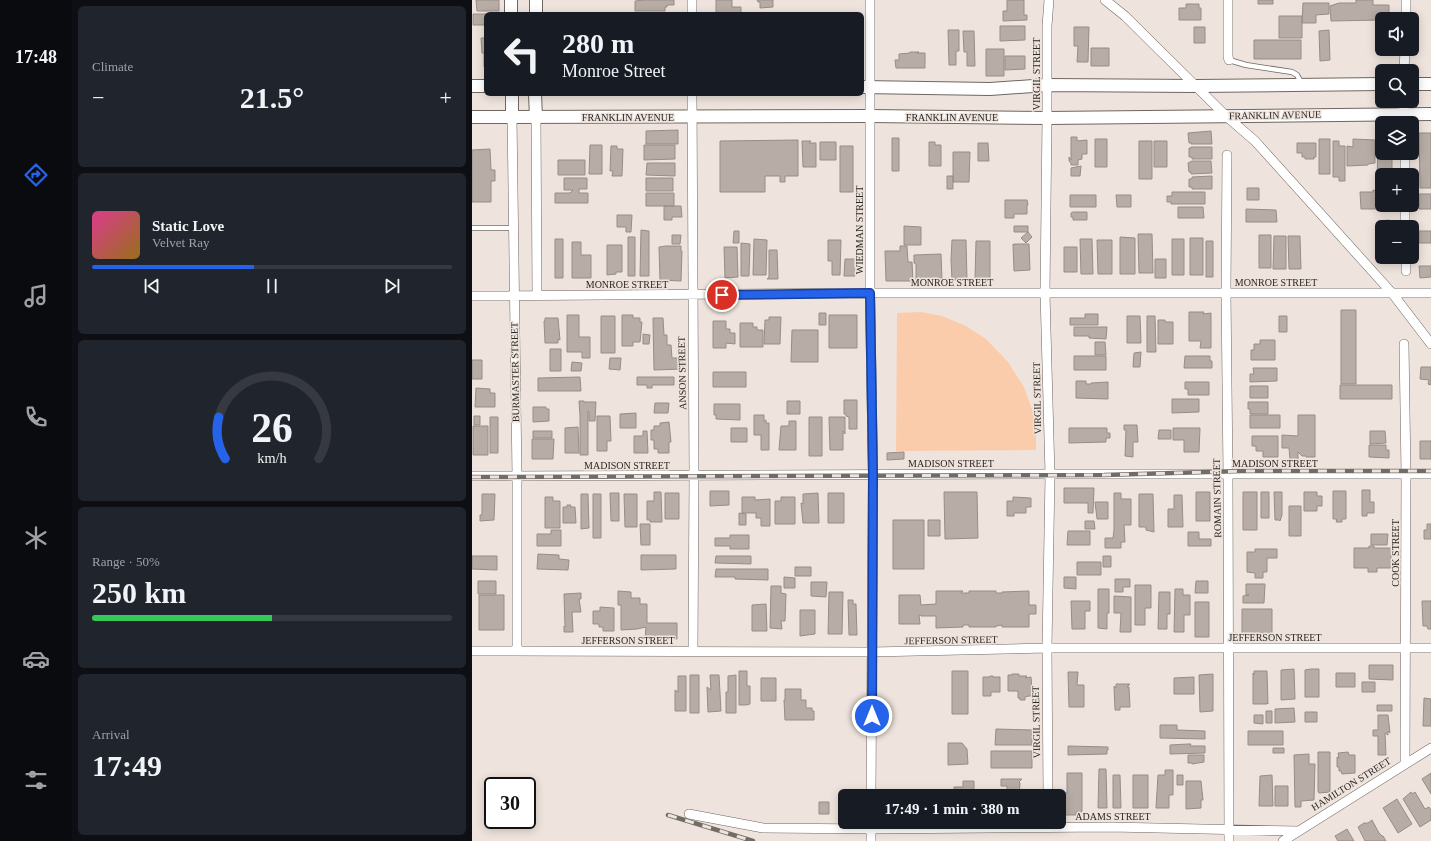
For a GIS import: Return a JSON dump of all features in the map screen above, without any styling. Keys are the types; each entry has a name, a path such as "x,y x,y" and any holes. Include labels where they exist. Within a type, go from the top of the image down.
{"main road":[{"path":"511,0 512,12"},
{"path":"536,0 536,12"},
{"path":"866,87 990,89 1047,85 1197,86 1375,84"},
{"path":"1419,84 1431,84"},
{"path":"472,86 484,86"},
{"name":"BURMASTER STREET","path":"512,96 512,116"},
{"path":"535,96 536,117"},
{"name":"FRANKLIN AVENUE","path":"1418,116 1431,114"},
{"name":"FRANKLIN AVENUE","path":"472,117 870,116 1047,118 1226,116 1375,118"}],"street":[{"path":"692,0 692,12"},
{"name":"WIEDMAN STREET","path":"870,0 866,87 870,116 870,293 873,474 871,789"},
{"name":"VIRGIL STREET","path":"1048,789 1047,648 1050,474 1045,293 1047,26 1049,0"},
{"path":"1105,0 1125,16 1226,116 1255,141 1392,293 1431,344"},
{"path":"1228,0 1229,60"},
{"path":"1406,0 1406,12"},
{"name":"ANSON STREET","path":"692,96 694,475 692,651"},
{"name":"BURMASTER STREET","path":"512,116 517,476 517,651"},
{"path":"536,117 537,296"},
{"name":"ROMAIN STREET","path":"1227,155 1226,293 1229,841"},
{"path":"1406,264 1406,271"},
{"name":"MONROE STREET","path":"472,296 870,293 1431,293"},
{"name":"COOK STREET","path":"1404,344 1406,474 1405,764"},
{"name":"MADISON STREET","path":"472,476 1431,474"},
{"name":"JEFFERSON STREET","path":"472,651 872,652 1047,648 1431,648"},
{"name":"HAMILTON STREET","path":"1283,841 1431,748"},
{"name":"ADAMS STREET","path":"689,814 763,828 838,827"},
{"name":"ADAMS STREET","path":"1066,825 1298,831"},
{"path":"871,829 871,841"}],"lane":[{"path":"1229,60 1246,65 1292,72 1297,75 1303,85"},
{"path":"472,228 513,228"}],"shaded area":[{"path":"921,312 942,316 966,326 986,339 1008,362 1024,387 1036,420 1036,450 896,451 897,313"}],"building":[{"path":"476,0 499,0 499,11 477,11"},
{"path":"674,0 674,5 667,5 667,7 665,7 665,11 635,11 635,1"},
{"path":"716,0 732,0 732,7 741,7 741,12 716,12"},
{"path":"757,0 773,0 773,7 760,8 760,2"},
{"path":"1007,0 1024,0 1024,15 1027,15 1027,20 1003,21 1003,11 1007,11"},
{"path":"1258,0 1273,0 1273,4 1258,4"},
{"path":"1356,0 1373,0 1373,5 1389,5 1389,12 1375,12 1375,20 1331,21 1330,6 1339,3 1356,3"},
{"path":"1303,3 1329,3 1329,14 1316,15 1316,23 1302,23"},
{"path":"1186,4 1199,4 1199,8 1201,8 1201,20 1179,20 1179,8 1186,8"},
{"path":"473,14 484,14 484,25 473,25"},
{"path":"1279,16 1302,16 1302,38 1279,38"},
{"path":"1000,26 1025,26 1025,40 1000,41"},
{"path":"1074,27 1089,27 1088,62 1077,62 1078,46 1074,46"},
{"path":"1194,27 1205,27 1205,43 1194,43"},
{"path":"948,30 959,30 959,51 956,51 956,65 949,65"},
{"path":"1329,30 1330,60 1320,61 1319,31"},
{"path":"963,31 974,31 975,66 967,66 967,52 964,52"},
{"path":"481,38 484,38 484,53 482,53"},
{"path":"1254,40 1301,40 1301,59 1254,59"},
{"path":"1091,48 1109,48 1109,66 1091,66"},
{"path":"986,49 1004,49 1004,76 986,76"},
{"path":"910,52 925,53 925,68 896,68 895,60 899,60 899,54"},
{"path":"1005,56 1025,56 1025,69 1005,70"},
{"path":"678,130 678,144 646,144 646,131"},
{"path":"1211,131 1212,144 1189,143 1188,133"},
{"path":"1419,133 1431,133 1431,188 1420,188"},
{"path":"1071,137 1077,137 1077,141 1087,140 1087,154 1082,154 1082,159 1078,160 1078,165 1071,165 1069,161 1069,157 1071,160"},
{"path":"892,138 899,138 899,171 892,171"},
{"path":"1095,139 1107,139 1107,167 1095,167"},
{"path":"1319,139 1330,139 1330,174 1319,174"},
{"path":"1353,139 1375,140 1375,163 1368,165 1347,166 1347,146 1353,147"},
{"path":"798,140 798,176 785,176 785,182 780,182 780,176 765,176 765,192 720,192 720,141"},
{"path":"802,141 811,141 809,143 816,143 816,167 803,167"},
{"path":"1139,141 1152,141 1152,179 1139,179"},
{"path":"1154,141 1167,141 1167,167 1154,167"},
{"path":"1333,141 1339,141 1339,146 1345,146 1345,181 1339,181 1339,177 1333,177"},
{"path":"820,142 836,142 836,160 820,160"},
{"path":"929,142 935,142 935,145 941,145 941,166 929,166"},
{"path":"978,143 988,143 989,161 978,161"},
{"path":"1297,143 1316,143 1316,157 1314,157 1314,159 1305,159 1305,157 1302,157 1302,153 1297,153"},
{"path":"590,145 602,145 602,174 589,174"},
{"path":"644,145 675,145 675,159 644,160"},
{"path":"611,146 617,146 617,149 623,149 622,176 612,176 613,171 610,171"},
{"path":"840,146 853,146 853,192 840,192"},
{"path":"1212,147 1212,159 1192,159 1192,157 1189,157 1189,148"},
{"path":"490,149 491,170 495,170 495,181 491,181 491,202 472,202 472,150"},
{"path":"953,152 970,152 969,182 953,182"},
{"path":"558,160 585,160 585,175 558,175"},
{"path":"1378,160 1392,160 1392,168 1377,168"},
{"path":"1192,161 1211,161 1212,173 1191,174 1191,172 1189,172 1188,163"},
{"path":"647,163 675,163 675,176 646,175"},
{"path":"1081,166 1080,176 1071,176 1071,168"},
{"path":"947,176 953,176 953,189 947,189"},
{"path":"1212,176 1212,189 1192,189 1192,187 1189,187 1189,179 1192,179 1192,177"},
{"path":"564,178 587,178 587,189 579,189 579,193 588,193 588,203 555,203 555,193 570,193 573,190 564,190"},
{"path":"646,178 673,178 673,191 646,191"},
{"path":"1247,188 1259,188 1259,200 1247,200"},
{"path":"1373,190 1375,190 1375,209 1361,209 1360,192 1373,192"},
{"path":"1172,192 1205,192 1205,204 1171,204 1171,202 1167,202 1167,196 1172,196"},
{"path":"646,193 674,193 674,206 646,206"},
{"path":"1419,194 1431,194 1431,209 1419,209"},
{"path":"1070,195 1096,195 1096,207 1070,207"},
{"path":"1116,195 1131,195 1131,207 1117,207"},
{"path":"1005,200 1027,200 1027,214 1014,214 1014,218 1005,218"},
{"path":"664,206 681,206 682,217 672,217 672,220 664,220"},
{"path":"1178,207 1203,207 1204,218 1178,218"},
{"path":"1246,209 1276,210 1277,222 1246,222"},
{"path":"1087,212 1087,220 1073,220 1071,213"},
{"path":"617,215 632,215 631,232 626,232 626,227 617,227"},
{"path":"904,226 921,227 921,245 904,245"},
{"path":"1014,226 1028,226 1028,232 1014,232"},
{"path":"641,230 649,231 649,276 640,276"},
{"path":"734,231 739,231 739,243 733,243"},
{"path":"1419,231 1431,231 1431,243 1419,243"},
{"path":"1028,232 1032,237 1026,243 1021,238"},
{"path":"1138,234 1152,234 1153,273 1139,273"},
{"path":"672,235 681,235 680,244 672,244"},
{"path":"1259,235 1271,235 1271,268 1259,268"},
{"path":"1274,236 1286,236 1286,269 1273,269"},
{"path":"1288,236 1300,236 1301,269 1289,269"},
{"path":"628,237 635,237 635,276 628,276"},
{"path":"1120,237 1135,238 1135,274 1120,274"},
{"path":"1190,238 1203,238 1203,275 1190,275"},
{"path":"555,239 563,239 563,278 555,278"},
{"path":"754,239 767,240 766,275 753,275"},
{"path":"1080,239 1092,239 1093,274 1081,274"},
{"path":"1172,239 1184,239 1184,275 1172,275"},
{"path":"828,240 841,240 840,275 832,275 832,261 828,261"},
{"path":"952,240 966,240 967,280 952,280"},
{"path":"1097,240 1112,240 1112,274 1098,274"},
{"path":"976,241 990,241 990,279 975,279"},
{"path":"1206,241 1213,241 1213,277 1206,277"},
{"path":"572,242 581,242 581,255 591,255 591,278 572,278"},
{"path":"741,243 750,244 749,276 741,276"},
{"path":"1013,244 1029,244 1030,270 1014,271"},
{"path":"607,245 622,245 622,272 607,275"},
{"path":"681,246 681,281 660,280 659,247"},
{"path":"900,246 907,246 908,262 912,262 913,281 886,281 885,251 900,251"},
{"path":"724,247 737,247 738,277 725,278"},
{"path":"1064,247 1077,247 1077,272 1064,272"},
{"path":"769,250 777,250 778,279 767,279 769,277"},
{"path":"941,254 942,280 916,280 916,264 914,263 914,255"},
{"path":"845,259 856,259 855,276 844,276"},
{"path":"1155,259 1166,259 1166,278 1155,278"},
{"path":"1419,266 1431,266 1431,277 1420,278"},
{"path":"1341,310 1356,310 1356,384 1341,384"},
{"path":"1189,312 1204,312 1203,314 1211,313 1211,348 1200,348 1201,341 1189,341"},
{"path":"819,313 826,313 826,325 819,325"},
{"path":"1085,314 1098,314 1098,325 1070,325 1070,318 1085,318"},
{"path":"567,315 579,315 579,337 590,337 590,358 582,358 582,352 567,352"},
{"path":"622,315 633,315 633,318 640,318 640,322 642,322 640,342 633,342 633,346 622,346"},
{"path":"829,315 857,315 857,348 829,348"},
{"path":"601,316 615,316 615,353 601,353"},
{"path":"1127,316 1140,316 1141,343 1127,343"},
{"path":"1147,316 1155,316 1156,352 1147,352"},
{"path":"1279,316 1287,316 1287,332 1279,332"},
{"path":"769,317 781,317 780,344 764,344 765,320 769,320"},
{"path":"545,318 558,318 560,340 558,339 558,343 545,343"},
{"path":"653,318 663,318 664,335 667,335 667,345 671,345 672,358 683,358 683,369 654,370"},
{"path":"1158,320 1173,322 1173,344 1158,344"},
{"path":"713,321 726,321 726,329 730,329 730,333 735,333 735,344 726,343 726,348 713,348"},
{"path":"740,323 753,323 753,327 757,327 757,330 763,330 763,347 740,347"},
{"path":"1074,327 1107,327 1106,339 1089,338 1089,336 1074,336"},
{"path":"792,330 818,330 818,362 791,362"},
{"path":"643,334 650,335 649,344 643,344"},
{"path":"1260,340 1275,340 1275,360 1251,360 1251,350 1254,350 1254,344 1260,344"},
{"path":"1095,342 1105,342 1106,355 1095,355"},
{"path":"550,349 561,349 561,371 550,371"},
{"path":"1141,352 1140,367 1133,367 1134,353"},
{"path":"1074,356 1106,356 1106,370 1074,370"},
{"path":"1185,356 1210,356 1212,368 1184,368"},
{"path":"610,358 621,358 620,370 609,369"},
{"path":"472,360 482,360 482,379 472,379"},
{"path":"572,362 582,363 581,371 571,371"},
{"path":"1421,367 1431,367 1431,385 1428,384 1429,380 1420,379"},
{"path":"1253,368 1277,368 1277,381 1250,382 1250,374 1254,374"},
{"path":"713,372 746,372 746,387 713,387"},
{"path":"580,377 581,391 538,391 538,378"},
{"path":"637,377 674,377 674,385 652,385 652,388 647,388 647,385 637,385"},
{"path":"1076,381 1086,381 1086,384 1108,382 1108,399 1076,398"},
{"path":"1185,382 1209,382 1209,395 1188,395 1188,389 1185,389"},
{"path":"1340,385 1392,385 1392,399 1340,399"},
{"path":"1250,386 1268,386 1268,398 1250,398"},
{"path":"476,388 490,389 490,393 495,393 495,407 475,407"},
{"path":"1172,399 1199,399 1199,412 1172,413"},
{"path":"844,400 857,400 857,429 849,429 849,417 844,414"},
{"path":"579,401 596,402 595,421 589,421 588,411 588,455 580,455"},
{"path":"787,401 800,401 800,414 787,414"},
{"path":"1248,402 1268,402 1268,414 1250,414"},
{"path":"655,403 669,403 668,413 654,413"},
{"path":"714,404 740,404 740,420 716,419 716,415 714,415"},
{"path":"533,407 546,407 546,409 549,409 549,421 533,422"},
{"path":"636,413 636,428 620,428 620,414"},
{"path":"754,415 764,415 764,421 766,420 766,423 769,423 769,450 761,450 761,435 754,435"},
{"path":"1250,415 1280,415 1280,428 1250,428"},
{"path":"1298,415 1315,415 1315,457 1302,456 1298,452 1298,459 1290,459 1289,448 1282,448 1282,435 1298,436"},
{"path":"474,416 480,416 480,425 474,425"},
{"path":"597,416 610,416 611,441 607,441 607,451 597,451"},
{"path":"490,417 498,417 498,453 490,453"},
{"path":"809,417 822,417 822,456 809,456"},
{"path":"829,417 845,417 843,450 830,450"},
{"path":"789,421 796,421 796,450 779,450 781,426 789,426"},
{"path":"669,422 671,442 669,442 669,453 658,453 658,449 654,449 654,440 651,440 651,430 654,430 654,426 660,426 660,423"},
{"path":"1124,425 1137,425 1138,442 1133,442 1133,457 1125,456 1126,430 1124,430"},
{"path":"473,426 488,426 488,455 473,455"},
{"path":"578,427 579,453 565,453 565,428"},
{"path":"731,428 747,428 747,442 731,442"},
{"path":"1069,428 1107,428 1107,433 1110,433 1110,438 1106,438 1106,442 1069,443"},
{"path":"1173,428 1200,428 1199,452 1184,452 1184,440 1173,440"},
{"path":"1159,430 1171,430 1171,439 1158,439"},
{"path":"533,431 552,431 552,438 533,438"},
{"path":"643,431 647,431 648,453 634,453 634,436 643,436"},
{"path":"1370,431 1385,431 1386,443 1370,444"},
{"path":"1252,436 1278,436 1278,457 1263,457 1263,451 1256,451 1256,446 1252,446"},
{"path":"532,439 554,439 553,459 532,459"},
{"path":"1420,441 1431,441 1431,459 1420,459"},
{"path":"1369,445 1386,445 1386,450 1389,450 1389,458 1369,457"},
{"path":"904,452 904,459 887,460 887,453"},
{"path":"1064,488 1094,488 1093,513 1088,513 1088,503 1064,503"},
{"path":"1362,490 1370,490 1370,502 1374,502 1374,513 1367,513 1367,516 1362,516"},
{"path":"710,491 729,491 729,505 710,506"},
{"path":"1333,491 1346,491 1346,519 1342,519 1342,522 1336,522 1337,519 1333,519"},
{"path":"654,492 661,492 662,522 650,522 650,520 647,520 647,501 654,501"},
{"path":"944,492 977,492 978,538 945,539"},
{"path":"1196,492 1210,492 1210,521 1196,521"},
{"path":"1243,492 1257,492 1257,530 1243,530"},
{"path":"1261,492 1269,492 1269,518 1261,518"},
{"path":"1274,492 1282,492 1282,515 1280,521 1275,520"},
{"path":"1304,492 1317,492 1317,496 1322,496 1322,506 1317,506 1317,511 1304,511"},
{"path":"610,493 619,493 619,521 611,521"},
{"path":"665,493 679,493 679,519 665,519"},
{"path":"818,493 819,523 803,523 801,503 803,504 803,494"},
{"path":"828,493 844,493 844,523 828,523"},
{"path":"1114,493 1121,493 1121,499 1131,499 1131,525 1124,525 1125,542 1121,542 1121,548 1105,548 1105,538 1113,538"},
{"path":"482,494 495,494 494,520 480,521 480,515 482,515"},
{"path":"581,494 588,494 589,528 581,529"},
{"path":"593,494 601,494 601,538 593,538"},
{"path":"624,494 637,494 637,527 625,527"},
{"path":"1139,494 1153,494 1154,532 1146,530 1146,527 1139,527"},
{"path":"1174,495 1182,495 1183,527 1168,527 1168,509 1174,509"},
{"path":"545,497 553,497 553,501 560,501 560,528 545,528"},
{"path":"742,497 755,497 755,500 770,499 770,526 761,526 761,518 756,518 756,513 742,513"},
{"path":"781,497 795,497 795,524 775,524 775,501 781,501"},
{"path":"1013,497 1031,498 1031,507 1026,507 1026,513 1014,513 1014,516 1007,516 1007,501 1013,501"},
{"path":"1095,502 1108,502 1108,519 1097,519"},
{"path":"567,505 571,505 570,507 575,507 576,523 563,523 563,507 567,507"},
{"path":"1289,506 1301,506 1301,536 1289,536"},
{"path":"739,513 746,514 746,525 739,525"},
{"path":"893,520 924,520 924,569 893,569"},
{"path":"928,520 940,520 940,536 928,536"},
{"path":"1085,521 1094,521 1095,529 1085,529"},
{"path":"640,524 650,524 650,545 641,545"},
{"path":"1427,524 1431,524 1431,539 1424,539 1424,530 1427,530"},
{"path":"551,530 561,530 561,546 537,546 537,534 551,534"},
{"path":"1068,531 1090,531 1090,545 1067,545"},
{"path":"1188,532 1199,532 1199,539 1211,539 1211,546 1188,546"},
{"path":"1371,534 1388,534 1387,545 1371,545"},
{"path":"730,535 749,535 749,549 730,549 730,546 715,546 715,538 730,538"},
{"path":"1369,546 1374,546 1374,548 1391,548 1391,568 1377,568 1377,572 1368,572 1368,568 1354,568 1354,548 1369,548"},
{"path":"1255,549 1277,549 1277,558 1267,558 1267,572 1263,572 1263,578 1255,578 1255,573 1247,572 1247,552 1255,552"},
{"path":"538,554 559,555 559,559 569,560 568,570 537,569"},
{"path":"641,555 676,555 676,569 641,570"},
{"path":"472,556 497,556 497,570 472,569"},
{"path":"716,556 751,556 751,564 715,563"},
{"path":"1103,556 1111,556 1111,567 1103,567"},
{"path":"1077,562 1101,562 1101,575 1077,575"},
{"path":"795,567 811,567 811,576 795,576"},
{"path":"716,569 768,569 768,580 715,577"},
{"path":"784,577 795,578 795,588 784,588"},
{"path":"1064,577 1076,577 1076,589 1064,588"},
{"path":"1115,579 1130,579 1130,587 1123,587 1123,592 1115,592"},
{"path":"478,581 496,581 496,594 478,594"},
{"path":"1196,581 1208,581 1208,593 1195,593"},
{"path":"811,582 827,582 826,597 811,596"},
{"path":"1246,584 1265,584 1264,603 1243,603 1243,596 1249,595 1246,595"},
{"path":"1135,585 1151,585 1151,608 1145,608 1145,625 1135,625"},
{"path":"771,586 781,586 781,593 786,594 785,621 781,621 782,629 770,628"},
{"path":"1098,589 1109,589 1107,629 1098,628"},
{"path":"1175,589 1183,589 1183,595 1190,595 1190,615 1184,615 1184,632 1174,632"},
{"path":"618,591 631,592 631,598 640,598 640,604 647,604 647,623 677,623 677,639 645,639 646,627 621,630 621,605 618,605"},
{"path":"936,591 963,591 961,593 969,593 969,591 996,591 996,593 1002,593 1029,591 1029,605 1036,605 1036,614 1029,614 1029,627 1002,627 1002,625 996,627 969,627 969,625 963,625 963,627 936,628 936,616 921,615 919,615 920,624 899,624 899,595 920,595 921,605 936,604"},
{"path":"829,592 843,592 842,634 828,634"},
{"path":"1159,592 1170,592 1170,614 1167,614 1167,629 1158,629"},
{"path":"581,593 581,599 579,599 581,612 572,612 573,632 564,632 564,594"},
{"path":"479,595 504,595 504,630 479,630"},
{"path":"1114,596 1131,597 1131,632 1120,632 1121,613 1114,613"},
{"path":"848,600 853,600 853,604 856,604 857,635 849,635"},
{"path":"1071,601 1090,601 1090,611 1085,611 1085,629 1072,629"},
{"path":"1422,601 1431,601 1431,629 1428,629 1427,626 1423,626"},
{"path":"1195,602 1209,602 1209,637 1195,637"},
{"path":"766,604 767,631 752,631 752,605"},
{"path":"600,607 614,608 614,631 603,631 603,627 599,627 599,624 593,624 593,611 600,611"},
{"path":"1242,609 1272,609 1272,636 1242,636"},
{"path":"800,610 815,610 815,634 800,636"},
{"path":"1369,665 1393,665 1393,680 1369,679"},
{"path":"1294,669 1295,699 1281,700 1281,670"},
{"path":"1319,669 1319,697 1305,697 1305,670"},
{"path":"739,671 747,671 747,686 750,686 750,704 739,705"},
{"path":"952,671 968,671 968,714 952,714"},
{"path":"1254,671 1267,671 1268,704 1253,704"},
{"path":"1068,672 1078,672 1077,685 1084,685 1084,707 1069,707"},
{"path":"1336,673 1355,673 1355,687 1336,687"},
{"path":"1012,674 1027,676 1025,678 1031,677 1032,690 1036,690 1036,696 1025,697 1025,700 1020,700 1020,698 1018,698 1018,691 1008,691 1008,675"},
{"path":"1213,674 1213,711 1200,712 1199,675"},
{"path":"690,675 699,675 699,713 690,713"},
{"path":"710,675 719,675 721,711 708,712 707,687 711,690"},
{"path":"736,675 736,713 726,713 728,676"},
{"path":"678,676 686,676 686,711 675,711 675,690 678,692"},
{"path":"983,677 1000,677 1000,692 991,692 991,696 983,696"},
{"path":"1194,677 1194,694 1174,694 1174,678"},
{"path":"761,678 776,678 776,701 761,701"},
{"path":"1362,682 1375,682 1375,692 1362,692"},
{"path":"1116,684 1130,684 1127,687 1129,687 1130,707 1120,707 1120,710 1115,710 1114,686 1116,688"},
{"path":"785,689 801,689 801,700 806,700 806,708 812,708 812,711 814,711 814,720 785,720"},
{"path":"1424,698 1431,699 1431,726 1423,726"},
{"path":"1377,705 1392,705 1392,711 1377,711"},
{"path":"1294,708 1295,722 1275,723 1275,709"},
{"path":"1266,711 1272,711 1272,723 1266,723"},
{"path":"1305,712 1317,712 1317,722 1305,722"},
{"path":"1254,715 1263,715 1263,724 1254,723"},
{"path":"1378,715 1388,715 1390,733 1388,731 1388,735 1385,733 1386,755 1378,755 1378,736 1373,736 1373,730 1378,730"},
{"path":"1160,725 1177,725 1177,730 1205,731 1205,739 1160,738"},
{"path":"996,729 1032,730 1032,745 995,745"},
{"path":"1248,731 1283,731 1283,745 1248,745"},
{"path":"948,743 962,743 967,749 968,764 948,765"},
{"path":"1191,744 1190,746 1205,746 1205,753 1170,754 1170,745"},
{"path":"1068,746 1108,747 1108,750 1107,754 1068,755"},
{"path":"1273,748 1284,748 1284,753 1273,753"},
{"path":"991,751 1032,751 1032,768 991,768"},
{"path":"1318,752 1330,752 1330,792 1319,793 1318,791"},
{"path":"1348,752 1349,755 1355,755 1355,773 1342,774 1341,771 1339,771 1339,767 1337,767 1337,757 1339,758 1338,753"},
{"path":"1309,754 1309,764 1315,764 1314,800 1301,801 1301,807 1295,807 1294,755"},
{"path":"1188,755 1204,755 1204,762 1192,764 1188,763"},
{"path":"1099,769 1106,769 1107,808 1098,808"},
{"path":"1165,770 1173,770 1173,795 1169,795 1169,808 1156,808 1158,775 1165,775"},
{"path":"1067,773 1082,773 1082,812 1076,812 1076,815 1066,815"},
{"path":"1431,773 1431,794 1422,779"},
{"path":"1113,775 1120,775 1121,808 1113,808"},
{"path":"1133,775 1148,775 1148,808 1133,808"},
{"path":"1177,775 1183,775 1183,785 1177,785"},
{"path":"1272,775 1273,806 1259,806 1260,776"},
{"path":"1001,779 1022,779 1019,782 1020,789 1007,789 1007,786 1001,786"},
{"path":"963,781 974,781 974,789 954,789 954,787 963,787"},
{"path":"1186,781 1201,781 1203,800 1201,800 1201,808 1186,809"},
{"path":"1275,786 1288,786 1288,806 1275,806"},
{"path":"1411,792 1412,794 1415,792 1425,809 1429,807 1431,810 1431,820 1420,827 1403,799"},
{"path":"1397,799 1412,824 1398,833 1383,808"},
{"path":"819,802 829,802 829,814 819,814"},
{"path":"1372,820 1379,833 1386,841 1365,841 1358,827"},
{"path":"1347,829 1354,841 1338,841 1335,836"}],"railway":[{"path":"472,477 1104,475 1242,471 1431,471"},
{"path":"668,815 753,841"}],"route":[{"path":"722,295 870,293 873,474 872,716"}]}
